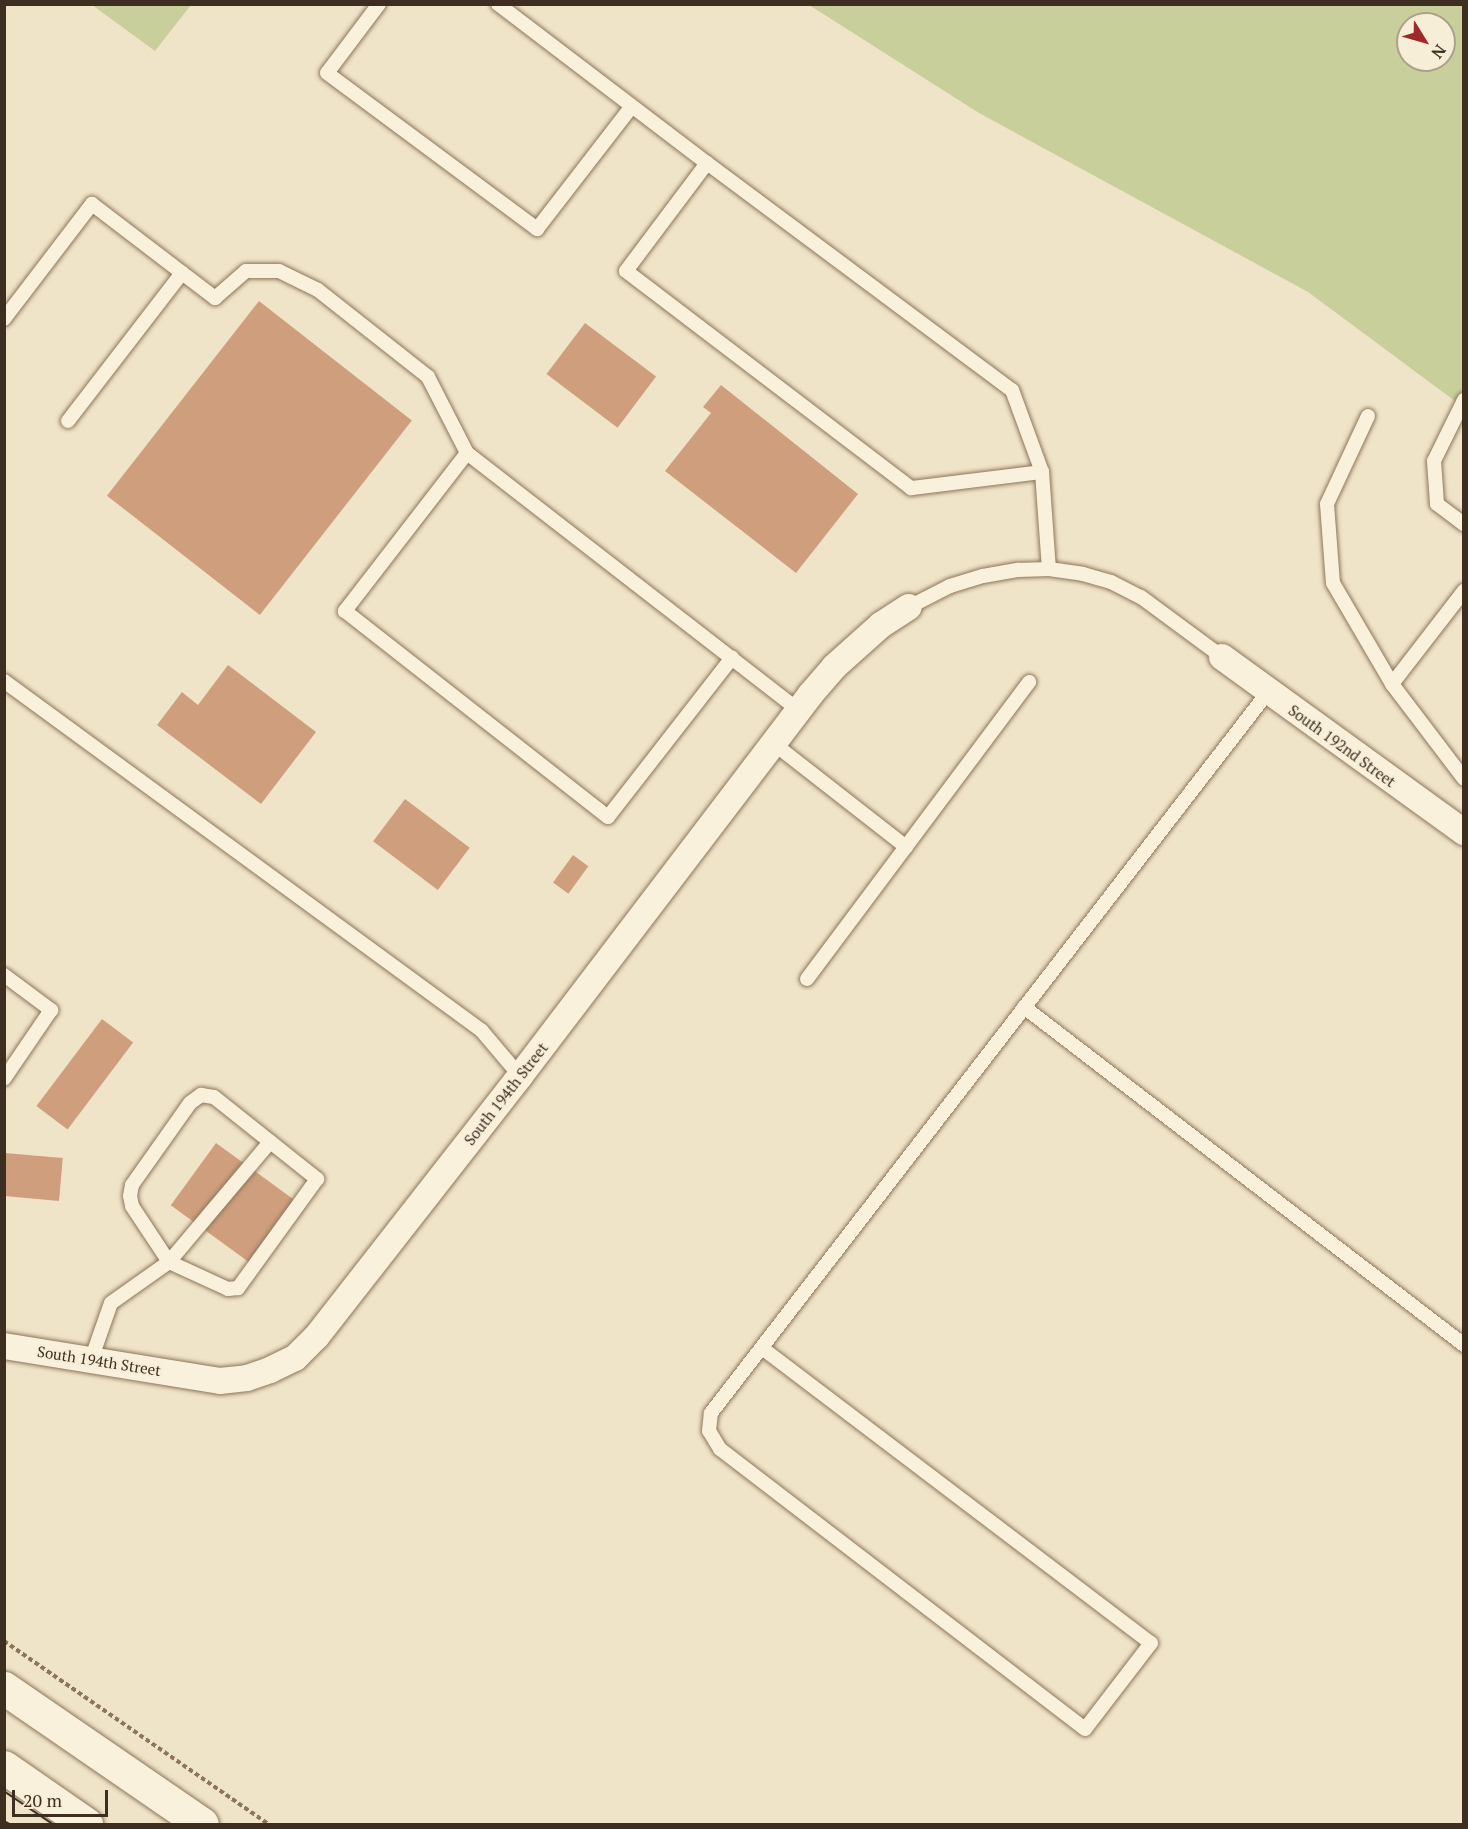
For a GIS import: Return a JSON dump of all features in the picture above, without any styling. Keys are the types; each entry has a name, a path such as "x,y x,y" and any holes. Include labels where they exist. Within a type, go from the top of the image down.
{"main road":[{"path":"4,1688 202,1824"},
{"path":"4,1767 86,1824"}],"street":[{"name":"South 194th Street","path":"4,1346 220,1381 247,1378 294,1358 317,1336 520,1076 798,710 834,667 881,625 909,607"},
{"name":"South 192nd Street","path":"1222,657 1464,832"}],"lane":[{"path":"379,4 327,73 537,229 632,106"},
{"path":"498,4 1012,390 1042,472 1049,569"},
{"path":"707,163 626,271 911,488 1042,472"},
{"path":"4,319 92,204 215,298 246,271 279,271 318,290 428,377 468,453 798,710"},
{"path":"68,421 182,273"},
{"path":"1464,400 1434,461 1437,504 1464,524"},
{"path":"1368,416 1327,504 1333,583 1392,684 1464,779"},
{"path":"468,453 345,611 608,817 732,658"},
{"path":"909,607 950,585 983,576 1018,570 1049,569 1111,582 1141,597 1222,657"},
{"path":"1392,684 1464,591"},
{"path":"4,681 482,1031 520,1076"},
{"path":"807,979 1029,682"},
{"path":"762,1348 1151,1643 1085,1729 720,1449 709,1431 711,1413 1268,692"},
{"path":"773,743 906,847"},
{"path":"4,975 51,1010 4,1079"},
{"path":"1024,1007 1464,1345"},
{"path":"201,1095 214,1097 270,1142 317,1179 244,1284 238,1288 228,1289 169,1262 132,1206 130,1196 132,1185 190,1103 201,1095"},
{"path":"91,1360 111,1303 169,1262 270,1142"}],"path":[{"path":"4,1641 268,1824"}],"green space":[{"path":"92,5 191,5 155,51"},
{"path":"809,5 1463,5 1463,407 1308,292 979,113"}],"building":[{"path":"259,301 412,420 260,615 107,496"},
{"path":"585,323 656,377 618,428 546,374"},
{"path":"721,385 858,494 796,573 665,471 711,413 703,407"},
{"path":"228,665 316,732 261,804 157,725 182,692 198,705"},
{"path":"405,799 470,848 438,890 373,841"},
{"path":"573,855 588,866 568,894 553,883"},
{"path":"102,1019 133,1042 68,1130 36,1106"},
{"path":"216,1143 296,1201 251,1263 171,1205"},
{"path":"5,1153 63,1158 59,1201 4,1196"}],"tram line":[{"path":"4,1791 53,1824"},
{"path":"4,1821 10,1824"}]}
